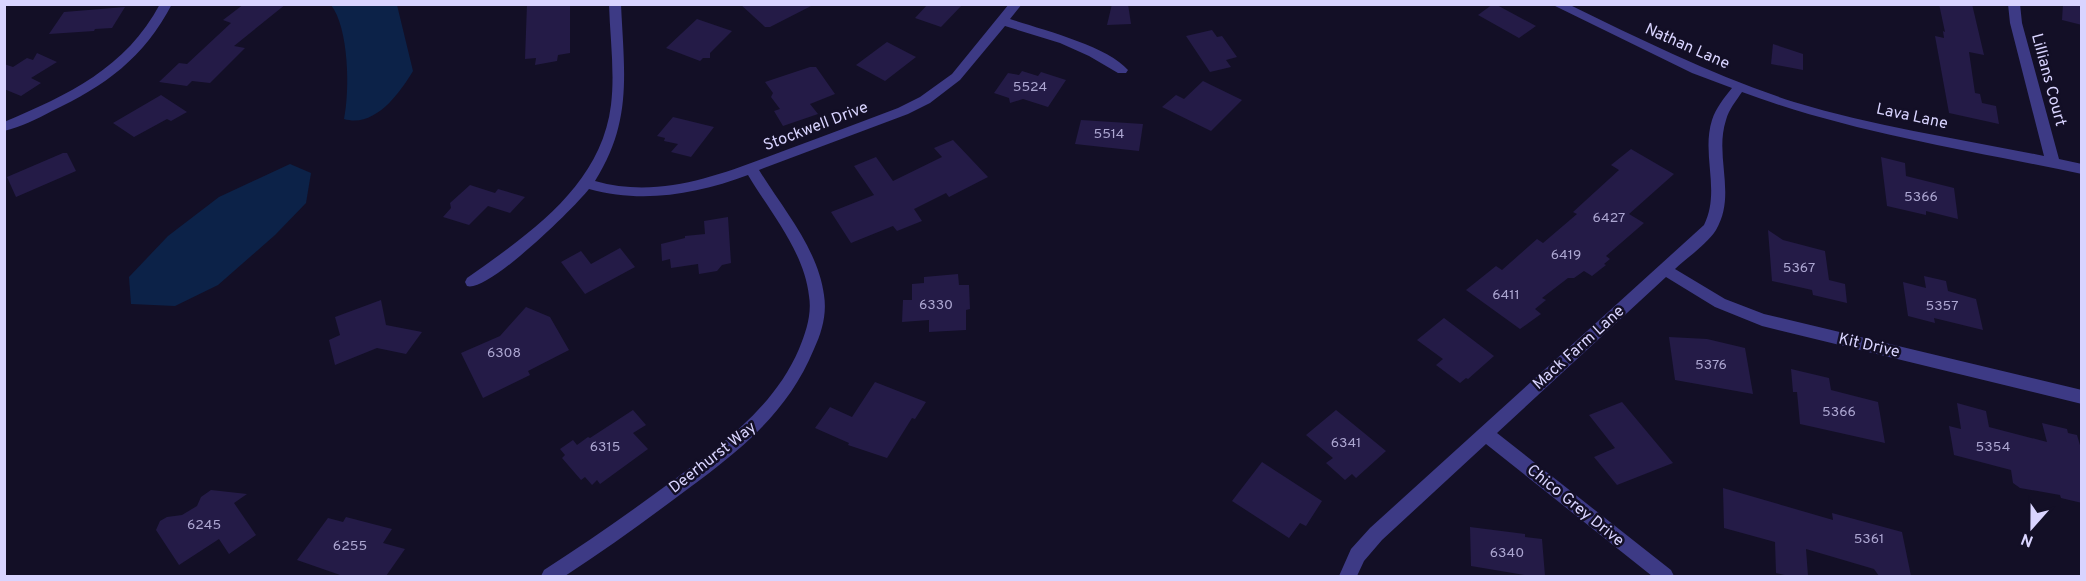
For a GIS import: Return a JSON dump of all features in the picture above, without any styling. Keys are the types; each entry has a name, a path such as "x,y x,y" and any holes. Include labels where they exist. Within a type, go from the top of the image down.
{"street":[{"path":"4,127 69,98 114,69 146,37 166,4"},
{"path":"472,282 542,230 585,183 602,156 615,119 618,92 615,4"},
{"name":"Stockwell Drive","path":"585,183 620,191 659,192 709,184 752,170 903,111 925,100 956,77 1016,4"},
{"name":"Nathan Lane","path":"1557,4 1696,70 1739,87"},
{"name":"Lillians Court","path":"2014,4 2016,23 2053,163"},
{"path":"1002,21 1078,44 1099,54 1122,70"},
{"name":"Lava Lane","path":"1739,87 1790,105 1854,122 2082,169"},
{"name":"Mack Farm Lane","path":"1348,576 1357,555 1376,534 1666,270 1702,236 1715,220 1720,193 1718,123 1725,107 1739,87"},
{"name":"Deerhurst Way","path":"550,576 596,547 747,435 779,399 802,364 818,314 816,291 804,255 752,170"},
{"name":"Kit Drive","path":"1666,270 1720,303 1761,320 2082,397"},
{"name":"Chico Grey Drive","path":"1485,433 1665,576"}],"water":[{"path":"331,5 397,5 413,71 393,99 376,114 366,119 344,119 347,60 337,15"},
{"path":"290,164 311,173 306,203 275,235 218,285 175,306 131,304 129,277 168,236 219,197"}],"building":[{"path":"244,4 286,4 234,46 245,48 210,83 192,81 187,86 159,82 179,63 187,64 231,23 223,20"},
{"path":"527,4 570,4 570,53 558,55 557,61 535,65 536,58 525,59"},
{"path":"740,4 815,4 770,27 765,27"},
{"path":"928,4 963,4 941,27 915,18"},
{"path":"1112,4 1128,4 1131,24 1107,25"},
{"path":"1493,4 1536,26 1519,38 1478,15"},
{"path":"1939,4 1972,4 1984,55 1969,52 1975,93 1980,94 1982,103 1996,106 1999,124 1949,113 1935,36 1944,38 1943,31 1945,32"},
{"path":"2063,4 2082,4 2082,25 2062,20"},
{"path":"125,7 112,28 49,34 64,12"},
{"path":"697,19 732,31 710,53 710,58 703,58 700,61 666,48"},
{"path":"1212,30 1217,37 1222,36 1237,57 1226,60 1231,67 1210,72 1186,36"},
{"path":"887,42 916,57 885,81 856,65"},
{"path":"1773,44 1803,54 1803,70 1771,64"},
{"path":"37,53 57,62 31,78 41,83 21,96 4,89 4,64 13,67 27,58 33,60"},
{"path":"816,67 835,94 810,104 818,114 783,126 774,111 780,109 771,97 773,93 765,82"},
{"path":"1022,71 1038,76 1041,72 1066,80 1048,107 1023,99 1010,103 1009,98 994,93 1008,73 1019,75"},
{"path":"1203,81 1242,100 1211,131 1162,107 1176,95 1184,99"},
{"path":"161,95 187,112 171,121 167,119 134,137 113,123"},
{"path":"673,117 714,127 691,157 671,152 678,144 664,141 665,138 657,136"},
{"path":"1081,120 1143,124 1139,151 1075,144"},
{"path":"953,140 988,177 949,197 946,193 914,209 922,221 897,231 893,226 851,243 831,212 874,195 854,166 876,157 893,181 942,157 934,148"},
{"path":"1631,149 1674,174 1629,214 1644,223 1606,256 1610,259 1604,264 1606,265 1592,276 1584,271 1574,278 1568,278 1542,298 1546,300 1535,309 1541,314 1520,329 1466,290 1496,266 1502,270 1537,239 1543,243 1577,214 1573,212 1619,170 1611,165"},
{"path":"67,153 76,171 16,197 7,177"},
{"path":"1881,157 1905,163 1906,176 1954,188 1958,219 1926,211 1926,215 1887,206"},
{"path":"470,185 495,193 498,189 525,197 510,213 488,206 469,225 443,217 451,208 450,203"},
{"path":"728,217 731,263 722,265 717,271 699,274 698,264 671,268 670,259 662,261 661,244 685,238 685,236 705,234 704,221"},
{"path":"1768,230 1783,240 1825,251 1829,280 1845,284 1847,303 1813,295 1812,290 1772,281"},
{"path":"620,248 635,267 585,294 561,262 581,251 591,264"},
{"path":"958,274 959,285 969,285 970,309 966,310 966,330 929,332 929,320 902,322 903,300 912,300 912,284 924,283 924,277"},
{"path":"1924,276 1946,281 1948,291 1976,299 1983,330 1934,318 1935,323 1908,316 1903,282 1926,288"},
{"path":"381,300 386,325 422,332 406,354 377,348 335,365 329,340 340,335 335,317"},
{"path":"526,307 550,317 569,350 528,371 530,375 483,398 461,353 500,336"},
{"path":"1444,318 1494,356 1468,379 1460,383 1436,365 1443,359 1417,340"},
{"path":"1669,337 1707,339 1745,348 1753,394 1675,380"},
{"path":"1791,369 1829,378 1831,390 1878,402 1885,443 1800,424 1797,392 1793,392"},
{"path":"875,382 926,402 915,419 912,418 887,458 848,445 849,443 815,428 830,407 852,417"},
{"path":"1622,402 1673,463 1617,485 1594,457 1615,448 1589,415"},
{"path":"1957,403 1986,411 1989,427 2047,442 2042,423 2067,429 2068,433 2077,435 2082,452 2082,503 2061,498 2060,495 2020,488 2013,483 2011,470 1954,455 1949,426 1961,429"},
{"path":"633,410 646,425 633,433 648,449 600,484 597,480 592,485 585,477 581,480 562,458 565,455 560,449 573,440 577,445"},
{"path":"1336,410 1386,451 1356,478 1352,474 1345,480 1326,463 1333,458 1306,435"},
{"path":"1262,462 1322,501 1306,526 1300,523 1289,538 1232,501"},
{"path":"1723,488 1833,520 1832,513 1902,532 1911,576 1879,576 1874,569 1806,549 1808,576 1776,573 1775,542 1724,528"},
{"path":"211,490 247,494 234,503 256,535 229,554 219,539 179,565 156,530 160,521 167,517 182,515 197,506 201,497"},
{"path":"346,517 392,529 383,543 405,549 386,576 343,576 297,560 328,518 343,522"},
{"path":"1470,527 1525,534 1525,537 1542,539 1545,576 1531,576 1471,566"}]}
